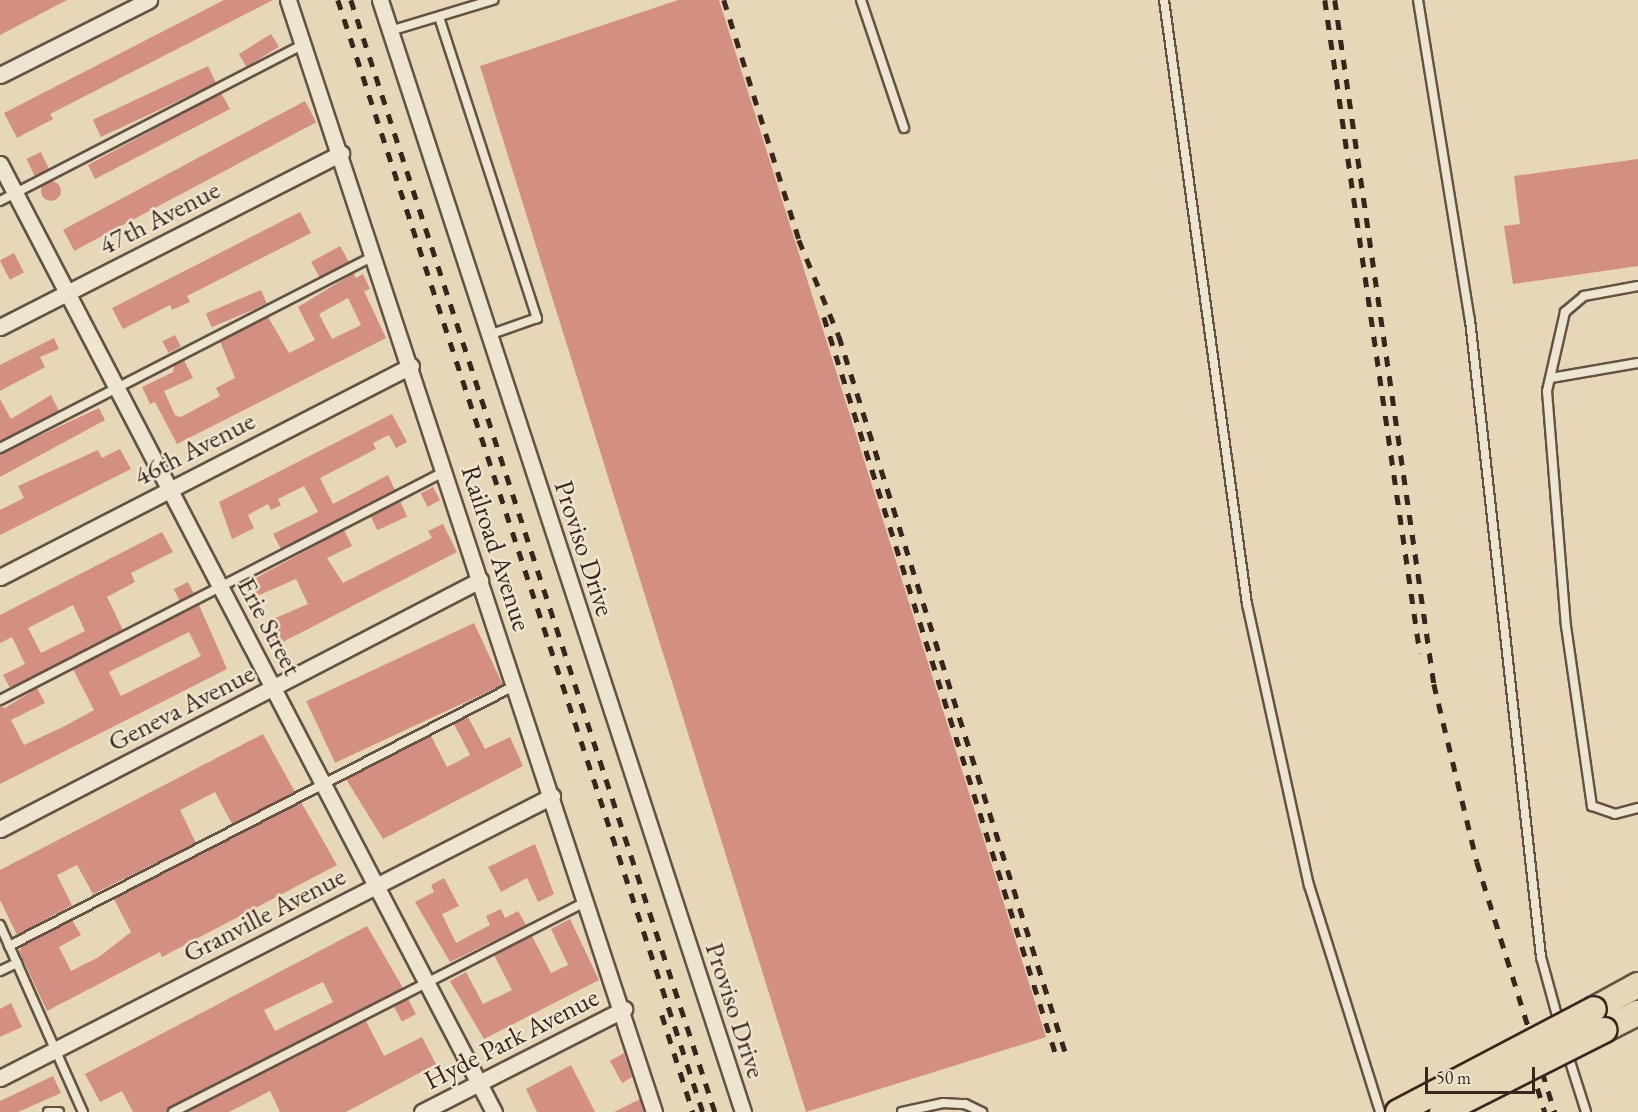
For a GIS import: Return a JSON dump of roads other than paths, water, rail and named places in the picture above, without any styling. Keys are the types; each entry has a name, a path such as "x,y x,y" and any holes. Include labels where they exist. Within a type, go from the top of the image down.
{"main road":[{"path":"1442,1112 1599,1019 1638,985"},
{"path":"1398,1112 1599,1019 1638,1013"}],"street":[{"path":"0,75 148,0"},
{"name":"Railroad Avenue","path":"288,0 341,153 585,902 624,1009 654,1112"},
{"name":"Proviso Drive","path":"381,0 743,1112"},
{"name":"47th Avenue","path":"0,327 341,153"},
{"name":"Erie Street","path":"0,164 494,1112"},
{"name":"46th Avenue","path":"0,577 411,366"},
{"name":"Geneva Avenue","path":"0,829 480,580"},
{"name":"Granville Avenue","path":"0,1078 552,796"},
{"name":"Hyde Park Avenue","path":"422,1112 624,1009"}],"lane":[{"path":"390,31 492,0"},
{"path":"861,0 904,128"},
{"path":"1164,0 1247,604 1309,885 1380,1112"},
{"path":"1418,0 1470,320 1541,957 1562,1033"},
{"path":"439,17 537,318 489,334"},
{"path":"0,201 302,45"},
{"path":"0,448 374,255"},
{"path":"1638,286 1584,296 1565,312 1547,391 1559,557 1592,806 1615,814 1638,808"},
{"path":"1551,378 1638,363"},
{"path":"0,700 445,472"},
{"path":"9,945 324,786 516,685"},
{"path":"173,1112 585,902"},
{"path":"0,925 82,1112"},
{"path":"0,971 17,963"},
{"path":"1564,1044 1586,1112"},
{"path":"902,1112 943,1103 965,1104 982,1112"},
{"path":"48,1112 59,1112"}],"railway":[{"path":"338,0 703,1112"},
{"path":"351,0 715,1112"},
{"path":"724,0 799,240 839,336 1066,1054"},
{"path":"1325,0 1420,653"},
{"path":"1335,0 1434,684 1477,862 1555,1112"},
{"path":"824,317 1057,1058"},
{"path":"662,1015 693,1112"},
{"path":"1526,1050 1545,1112"}]}
